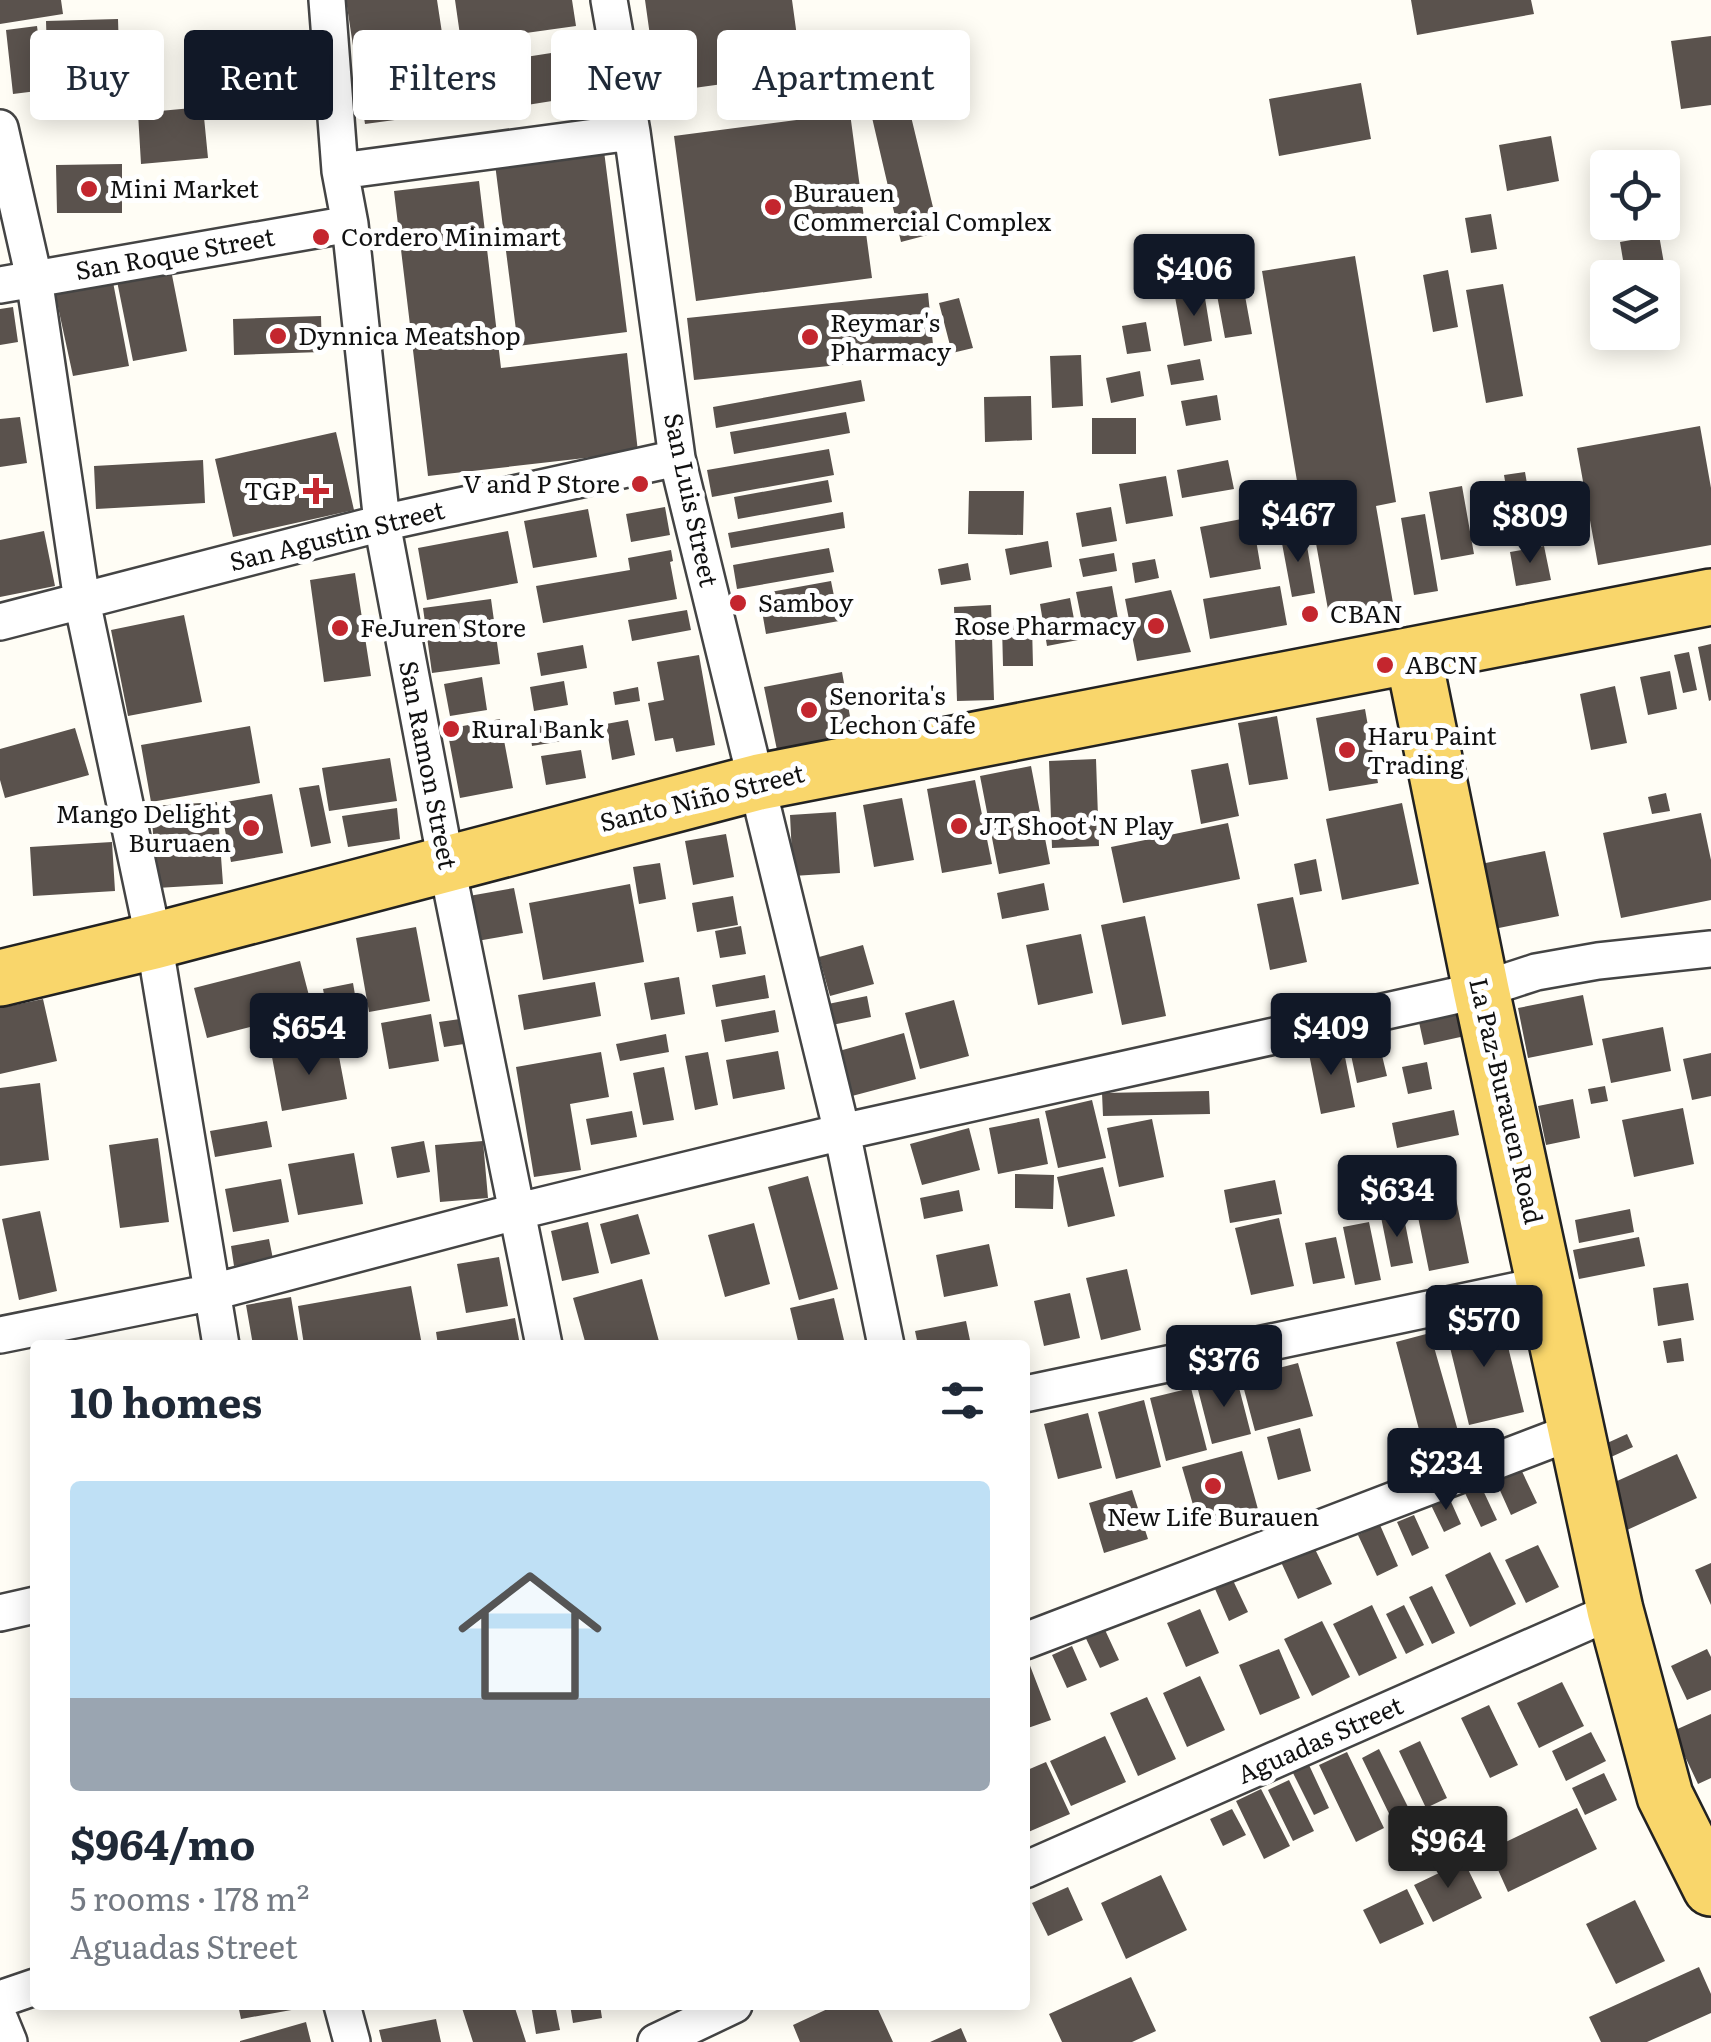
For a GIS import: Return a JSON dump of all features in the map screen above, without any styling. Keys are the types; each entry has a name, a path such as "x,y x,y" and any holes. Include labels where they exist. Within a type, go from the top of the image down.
{"main road":[{"name":"Santo Niño Street","path":"0,978 154,942 758,782 1711,597"},
{"name":"La Paz-Burauen Road","path":"1413,655 1615,1610 1664,1796 1711,1888"}],"street":[{"name":"San Ramon Street","path":"327,0 340,171 350,224 382,522 543,1340"},
{"name":"San Luis Street","path":"609,0 632,132 677,458 842,1132 885,1340"},
{"path":"0,128 17,282 154,942 220,1340"},
{"path":"340,171 632,132"},
{"name":"San Roque Street","path":"17,282 350,224"},
{"name":"San Agustin Street","path":"0,622 382,522 677,458"},
{"path":"0,1335 213,1292 515,1212 842,1132 1481,990 1551,969 1711,948"},
{"path":"1030,1393 1547,1284"},
{"path":"1030,1639 1576,1430"},
{"path":"0,1613 30,1606"},
{"name":"Aguadas Street","path":"1030,1868 1615,1610"},
{"path":"0,2000 30,1990"},
{"path":"343,2010 352,2042"},
{"path":"656,2042 717,2010"},
{"path":"0,2020 9,2042"}],"building":[{"path":"0,0 61,0 63,14 0,24"},
{"path":"346,0 437,0 442,30 353,30 353,46"},
{"path":"455,0 572,0 576,26 531,32 459,30"},
{"path":"645,0 792,0 796,30 717,30 717,85 697,88 697,30 649,30"},
{"path":"1411,0 1531,0 1534,14 1417,35"},
{"path":"118,19 118,30 46,30 46,21"},
{"path":"37,26 38,30 30,30 30,92 13,94 6,30"},
{"path":"1711,36 1711,105 1681,109 1671,41"},
{"path":"551,53 551,101 531,104 531,56"},
{"path":"1361,83 1371,139 1279,156 1269,99"},
{"path":"184,109 184,120 204,120 208,158 141,164 138,120 164,120 164,111"},
{"name":"Burauen Commercial Complex","path":"796,120 851,120 872,278 696,301 674,136"},
{"path":"873,120 912,120 939,232 901,242"},
{"path":"1551,136 1559,181 1507,191 1499,145"},
{"path":"604,151 627,332 518,346 495,164"},
{"name":"Mini Market","path":"122,164 122,213 57,213 56,165"},
{"path":"479,181 501,368 627,353 638,452 428,476 394,191"},
{"path":"1491,214 1497,249 1471,253 1465,218"},
{"path":"1660,240 1663,260 1623,260 1620,242"},
{"path":"1355,256 1396,502 1376,506 1393,603 1329,615 1311,516 1303,517 1262,271"},
{"path":"171,270 187,351 133,361 117,281"},
{"path":"1448,270 1458,327 1433,332 1423,275"},
{"path":"1241,274 1252,334 1225,338 1214,279"},
{"path":"113,282 129,366 73,376 55,293"},
{"path":"1503,284 1523,396 1486,403 1466,290"},
{"path":"1204,292 1212,341 1184,346 1175,297"},
{"name":"Reymar's Pharmacy","path":"928,293 934,355 694,380 687,318"},
{"path":"959,298 973,348 952,353 939,303"},
{"path":"13,307 18,342 0,345 0,309"},
{"name":"Dynnica Meatshop","path":"321,316 322,352 234,355 233,319"},
{"path":"1146,322 1151,351 1127,354 1122,326"},
{"path":"1081,355 1083,406 1052,408 1050,356"},
{"path":"1200,359 1204,380 1171,385 1167,365"},
{"path":"1140,371 1144,396 1111,403 1106,378"},
{"path":"861,380 865,401 716,428 713,407"},
{"path":"1217,395 1221,420 1186,426 1181,401"},
{"path":"1031,396 1032,440 985,442 984,397"},
{"path":"846,412 850,433 734,454 730,432"},
{"path":"20,417 27,463 0,467 0,419"},
{"path":"1092,418 1136,418 1136,454 1092,454"},
{"path":"1700,426 1711,488 1711,545 1598,565 1577,448"},
{"path":"336,432 354,510 233,537 215,459"},
{"path":"829,449 834,475 712,497 707,470"},
{"path":"203,460 205,503 96,509 94,466"},
{"path":"1228,460 1234,489 1182,498 1177,470"},
{"path":"1525,472 1531,507 1510,511 1504,475"},
{"path":"1166,476 1173,516 1126,524 1119,484"},
{"path":"828,480 832,502 738,519 734,497"},
{"path":"1462,486 1474,554 1441,560 1429,492"},
{"path":"969,491 1024,491 1023,535 968,534"},
{"path":"665,507 670,535 631,542 626,514"},
{"path":"1111,507 1117,541 1082,547 1076,513"},
{"path":"588,509 597,557 533,568 524,521"},
{"path":"843,512 845,528 731,548 728,533"},
{"path":"1425,514 1438,591 1414,595 1401,518"},
{"path":"1252,517 1261,569 1210,578 1200,527"},
{"path":"44,531 55,586 0,597 0,540"},
{"path":"508,531 518,583 427,600 418,548"},
{"path":"1305,534 1315,593 1292,597 1281,538"},
{"path":"1048,541 1052,567 1010,575 1005,549"},
{"path":"1544,546 1551,580 1516,586 1510,552"},
{"path":"829,548 834,572 737,589 733,565"},
{"path":"671,550 677,599 543,623 536,586 630,570 628,558"},
{"path":"1114,553 1117,571 1083,577 1079,559"},
{"path":"1155,559 1159,578 1135,583 1132,563"},
{"path":"968,563 971,580 941,585 938,569"},
{"name":"FeJuren Store","path":"355,573 371,676 324,682 310,580"},
{"path":"831,581 839,621 766,634 759,594"},
{"path":"1112,586 1120,630 1085,637 1076,592"},
{"path":"1280,586 1287,625 1210,639 1203,599"},
{"name":"Rose Pharmacy","path":"1171,590 1191,652 1137,661 1125,599"},
{"path":"1070,598 1078,640 1047,646 1040,604"},
{"path":"491,599 500,664 432,673 423,608"},
{"path":"991,605 994,700 957,701 954,607"},
{"path":"687,610 691,630 632,641 628,620"},
{"path":"184,615 202,702 128,716 111,630"},
{"path":"1032,625 1033,666 1003,666 1002,626"},
{"path":"1711,644 1711,700 1709,701 1698,647"},
{"path":"583,645 587,668 541,676 537,653"},
{"path":"1689,652 1697,690 1683,693 1674,655"},
{"path":"699,655 715,745 676,752 673,738 655,741 648,703 664,700 657,662"},
{"path":"1670,671 1677,709 1648,715 1640,677"},
{"name":"Senorita's Lechon Cafe","path":"842,672 853,733 777,750 764,687"},
{"path":"482,677 487,710 450,716 444,684"},
{"path":"564,681 568,705 534,711 530,687"},
{"path":"1615,686 1627,743 1591,750 1580,694"},
{"path":"638,687 640,701 615,705 613,692"},
{"name":"Haru Paint Trading","path":"1365,709 1378,783 1329,791 1316,718"},
{"path":"1277,716 1288,779 1249,785 1238,723"},
{"path":"500,719 513,788 460,798 447,729"},
{"path":"558,720 562,741 532,746 529,725"},
{"path":"628,720 635,755 612,760 606,724"},
{"path":"250,726 260,783 151,802 141,745"},
{"path":"75,728 89,775 5,798 0,780 0,749"},
{"path":"581,750 586,778 546,785 541,756"},
{"path":"390,758 397,801 329,811 322,768"},
{"path":"1096,759 1099,846 1052,848 1049,761"},
{"path":"1228,763 1239,816 1201,824 1191,770"},
{"path":"1031,766 1050,864 999,874 980,776"},
{"name":"JT Shoot 'N Play","path":"975,780 992,864 942,873 927,789"},
{"path":"319,785 331,843 311,847 299,788"},
{"path":"1666,793 1670,811 1652,814 1648,797"},
{"name":"Mango Delight Buruaen","path":"272,794 283,853 231,862 220,803"},
{"path":"902,798 914,860 874,867 863,805"},
{"path":"217,802 223,884 157,888 151,806"},
{"path":"1402,803 1419,884 1342,900 1326,819"},
{"path":"397,808 400,839 348,847 342,816"},
{"path":"836,812 840,873 793,876 790,815"},
{"path":"1701,813 1711,860 1711,900 1621,918 1603,833"},
{"path":"1228,823 1240,879 1123,903 1111,847"},
{"path":"726,834 734,877 693,885 685,841"},
{"path":"112,842 115,891 33,896 30,847"},
{"path":"1545,851 1559,916 1484,931 1471,866"},
{"path":"1316,859 1322,891 1300,895 1294,864"},
{"path":"660,863 666,899 639,904 633,867"},
{"path":"1044,883 1049,910 1002,919 997,893"},
{"path":"630,884 644,962 543,980 529,903"},
{"path":"514,888 523,933 477,941 469,896"},
{"path":"733,896 738,925 697,932 692,903"},
{"path":"1293,897 1307,962 1270,970 1257,904"},
{"path":"1145,916 1166,1016 1122,1025 1101,925"},
{"path":"741,926 746,954 720,958 715,931"},
{"path":"416,927 430,1001 369,1012 356,938"},
{"path":"1081,934 1093,993 1038,1005 1026,945"},
{"path":"863,945 874,984 830,996 819,957"},
{"path":"300,961 313,1011 207,1038 194,988"},
{"path":"765,975 769,998 716,1007 712,985"},
{"path":"679,977 685,1014 651,1020 644,983"},
{"path":"595,982 601,1016 524,1030 518,995"},
{"path":"353,983 361,1030 332,1036 323,989"},
{"path":"1583,995 1593,1045 1528,1058 1518,1008"},
{"path":"867,996 871,1017 832,1025 828,1004"},
{"path":"43,999 57,1061 0,1074 0,1008"},
{"path":"954,1000 969,1056 920,1069 905,1013"},
{"path":"1458,1005 1465,1036 1424,1045 1417,1013"},
{"path":"775,1010 779,1032 725,1042 721,1020"},
{"path":"431,1014 439,1061 389,1069 381,1023"},
{"path":"460,1019 464,1044 444,1047 439,1022"},
{"path":"1663,1027 1671,1071 1611,1083 1602,1039"},
{"path":"904,1033 916,1079 852,1096 839,1051"},
{"path":"666,1034 669,1052 620,1061 616,1044"},
{"path":"1377,1035 1387,1076 1357,1083 1348,1041"},
{"path":"1342,1042 1355,1107 1321,1114 1308,1049"},
{"path":"337,1046 347,1099 282,1111 272,1057"},
{"path":"778,1051 785,1089 733,1099 726,1060"},
{"path":"601,1052 609,1097 570,1104 581,1170 534,1177 516,1067"},
{"path":"708,1052 718,1105 695,1110 685,1056"},
{"path":"1711,1053 1711,1096 1692,1100 1683,1059"},
{"path":"1427,1062 1432,1089 1408,1094 1402,1067"},
{"path":"664,1067 674,1120 643,1125 633,1073"},
{"path":"40,1083 49,1160 0,1166 0,1088"},
{"path":"1605,1086 1608,1101 1591,1104 1588,1089"},
{"path":"1209,1091 1210,1114 1103,1116 1102,1093"},
{"path":"1573,1099 1580,1138 1546,1145 1538,1106"},
{"path":"1092,1100 1106,1158 1058,1168 1045,1111"},
{"path":"1683,1108 1694,1164 1634,1177 1622,1120"},
{"path":"1454,1110 1459,1135 1397,1148 1392,1123"},
{"path":"632,1111 637,1137 591,1145 586,1119"},
{"path":"1039,1118 1048,1164 998,1174 989,1128"},
{"path":"1152,1119 1164,1177 1119,1187 1107,1128"},
{"path":"267,1121 272,1147 215,1157 210,1131"},
{"path":"969,1128 980,1170 922,1185 910,1144"},
{"path":"158,1138 169,1222 120,1228 109,1145"},
{"path":"424,1141 430,1172 397,1178 391,1147"},
{"path":"483,1141 488,1198 440,1202 435,1145"},
{"path":"354,1153 363,1204 298,1215 288,1164"},
{"path":"1446,1160 1451,1184 1391,1197 1386,1173"},
{"path":"1103,1167 1115,1216 1068,1227 1057,1177"},
{"path":"1015,1174 1054,1175 1053,1209 1015,1208"},
{"path":"808,1176 838,1289 799,1300 768,1187"},
{"path":"281,1179 289,1222 233,1232 225,1189"},
{"path":"1275,1180 1282,1214 1230,1223 1224,1190"},
{"path":"959,1190 963,1211 924,1219 920,1198"},
{"path":"1456,1199 1469,1263 1429,1271 1416,1207"},
{"path":"1630,1209 1634,1232 1579,1243 1575,1220"},
{"path":"40,1211 57,1291 19,1300 2,1219"},
{"path":"1403,1213 1413,1263 1391,1267 1381,1217"},
{"path":"638,1214 650,1254 611,1264 600,1224"},
{"path":"1279,1218 1294,1286 1251,1295 1235,1228"},
{"path":"588,1222 599,1273 562,1281 551,1231"},
{"path":"1369,1222 1381,1280 1355,1285 1343,1227"},
{"path":"754,1223 770,1284 725,1297 708,1235"},
{"path":"1336,1237 1345,1278 1313,1284 1305,1243"},
{"path":"1639,1237 1645,1266 1579,1279 1573,1250"},
{"path":"269,1239 273,1259 234,1266 231,1246"},
{"path":"989,1244 998,1286 944,1297 936,1255"},
{"path":"499,1257 508,1306 466,1313 457,1264"},
{"path":"1127,1269 1141,1330 1101,1340 1086,1278"},
{"path":"642,1279 659,1340 585,1340 573,1298"},
{"path":"1688,1283 1694,1320 1658,1326 1653,1288"},
{"path":"411,1286 421,1340 303,1340 298,1306"},
{"path":"1070,1293 1080,1338 1044,1346 1034,1301"},
{"path":"291,1297 298,1340 252,1340 246,1305"},
{"path":"834,1298 844,1340 798,1340 790,1308"},
{"path":"1500,1314 1524,1412 1469,1425 1445,1327"},
{"path":"515,1318 519,1340 437,1340 436,1332"},
{"path":"966,1321 970,1340 917,1340 915,1331"},
{"path":"1430,1333 1458,1431 1422,1441 1396,1342"},
{"path":"1681,1338 1684,1361 1667,1363 1663,1341"},
{"path":"1298,1363 1313,1416 1255,1431 1241,1378"},
{"path":"1236,1376 1251,1434 1212,1444 1197,1386"},
{"path":"1191,1388 1207,1450 1166,1461 1150,1398"},
{"path":"1144,1400 1161,1467 1116,1479 1098,1412"},
{"path":"1088,1413 1102,1468 1058,1479 1044,1424"},
{"path":"1300,1428 1311,1471 1278,1480 1267,1437"},
{"path":"1627,1434 1633,1447 1611,1457 1605,1444"},
{"path":"1242,1451 1259,1513 1200,1529 1182,1467"},
{"path":"1677,1454 1697,1498 1627,1530 1606,1486"},
{"path":"1518,1463 1537,1503 1511,1515 1493,1475"},
{"path":"1481,1486 1497,1520 1481,1527 1465,1493"},
{"path":"1132,1490 1148,1539 1104,1553 1089,1503"},
{"path":"1448,1495 1461,1524 1444,1532 1430,1503"},
{"path":"1414,1515 1429,1548 1412,1556 1397,1522"},
{"path":"1380,1525 1398,1566 1377,1576 1358,1535"},
{"path":"1538,1545 1559,1587 1526,1603 1505,1560"},
{"path":"1314,1547 1332,1584 1298,1599 1281,1562"},
{"path":"1490,1552 1516,1604 1470,1627 1445,1575"},
{"path":"1711,1563 1711,1605 1695,1570"},
{"path":"1230,1574 1248,1612 1229,1621 1212,1582"},
{"path":"1432,1586 1455,1633 1432,1644 1409,1597"},
{"path":"1372,1605 1397,1658 1359,1676 1333,1624"},
{"path":"1404,1605 1424,1645 1406,1654 1386,1614"},
{"path":"1200,1609 1219,1653 1186,1667 1167,1623"},
{"path":"1099,1617 1119,1660 1100,1668 1080,1626"},
{"path":"1322,1621 1350,1677 1312,1696 1284,1639"},
{"path":"1072,1646 1087,1680 1067,1688 1052,1655"},
{"path":"1279,1649 1300,1698 1260,1715 1239,1665"},
{"path":"1707,1649 1711,1657 1711,1690 1687,1700 1671,1666"},
{"path":"1030,1666 1051,1720 1030,1727"},
{"path":"1200,1676 1225,1730 1187,1747 1163,1693"},
{"path":"1562,1682 1584,1726 1539,1748 1517,1703"},
{"path":"1147,1697 1176,1759 1138,1776 1110,1713"},
{"path":"1489,1705 1518,1765 1490,1778 1461,1718"},
{"path":"1711,1714 1711,1778 1698,1784 1673,1731"},
{"path":"1591,1732 1606,1761 1566,1781 1552,1751"},
{"path":"1105,1736 1126,1782 1071,1806 1050,1761"},
{"path":"1420,1741 1447,1798 1426,1808 1399,1751"},
{"path":"1379,1749 1414,1819 1396,1828 1362,1758"},
{"path":"1347,1752 1384,1828 1356,1842 1319,1765"},
{"path":"1046,1762 1070,1814 1030,1831 1030,1769"},
{"path":"1309,1765 1329,1808 1314,1815 1293,1773"},
{"path":"1604,1773 1617,1800 1585,1815 1572,1788"},
{"path":"1289,1780 1314,1831 1293,1841 1268,1790"},
{"path":"1261,1789 1290,1846 1264,1859 1236,1801"},
{"path":"1577,1808 1597,1849 1508,1892 1489,1850"},
{"path":"1232,1809 1246,1835 1223,1846 1210,1819"},
{"path":"1464,1861 1482,1898 1433,1922 1414,1885"},
{"path":"1161,1875 1187,1930 1126,1959 1101,1903"},
{"path":"1068,1887 1083,1920 1048,1936 1032,1903"},
{"path":"1407,1889 1424,1924 1380,1944 1363,1910"},
{"path":"1635,1900 1665,1961 1616,1984 1586,1924"},
{"path":"1699,1967 1711,1994 1711,2013 1647,2042 1601,2042 1589,2017"},
{"path":"1131,1977 1156,2031 1132,2042 1062,2042 1049,2014"},
{"path":"239,2010 291,2010 241,2019"},
{"path":"463,2010 516,2010 526,2042 473,2042"},
{"path":"532,2010 556,2010 560,2030 536,2034"},
{"path":"571,2010 601,2010 602,2018 573,2023"},
{"path":"825,2010 878,2010 893,2042 800,2042 793,2025"},
{"path":"436,2019 441,2042 382,2042 379,2030"},
{"path":"306,2022 311,2042 240,2042 240,2041"},
{"path":"961,2028 967,2042 930,2042"}],"place":[{"name":"Mini Market","path":"89,189"},
{"name":"Burauen Commercial Complex","path":"773,207"},
{"name":"Cordero Minimart","path":"321,237"},
{"name":"Dynnica Meatshop","path":"278,336"},
{"name":"Reymar's Pharmacy","path":"810,337"},
{"name":"V and P Store","path":"640,484"},
{"name":"TGP","path":"316,491"},
{"name":"Samboy","path":"738,603"},
{"name":"CBAN","path":"1310,614"},
{"name":"Rose Pharmacy","path":"1156,626"},
{"name":"FeJuren Store","path":"340,628"},
{"name":"ABCN","path":"1385,665"},
{"name":"Senorita's Lechon Cafe","path":"809,710"},
{"name":"Rural Bank","path":"451,729"},
{"name":"Haru Paint Trading","path":"1347,750"},
{"name":"JT Shoot 'N Play","path":"959,826"},
{"name":"Mango Delight Buruaen","path":"251,828"},
{"name":"New Life Burauen","path":"1213,1486"}]}
